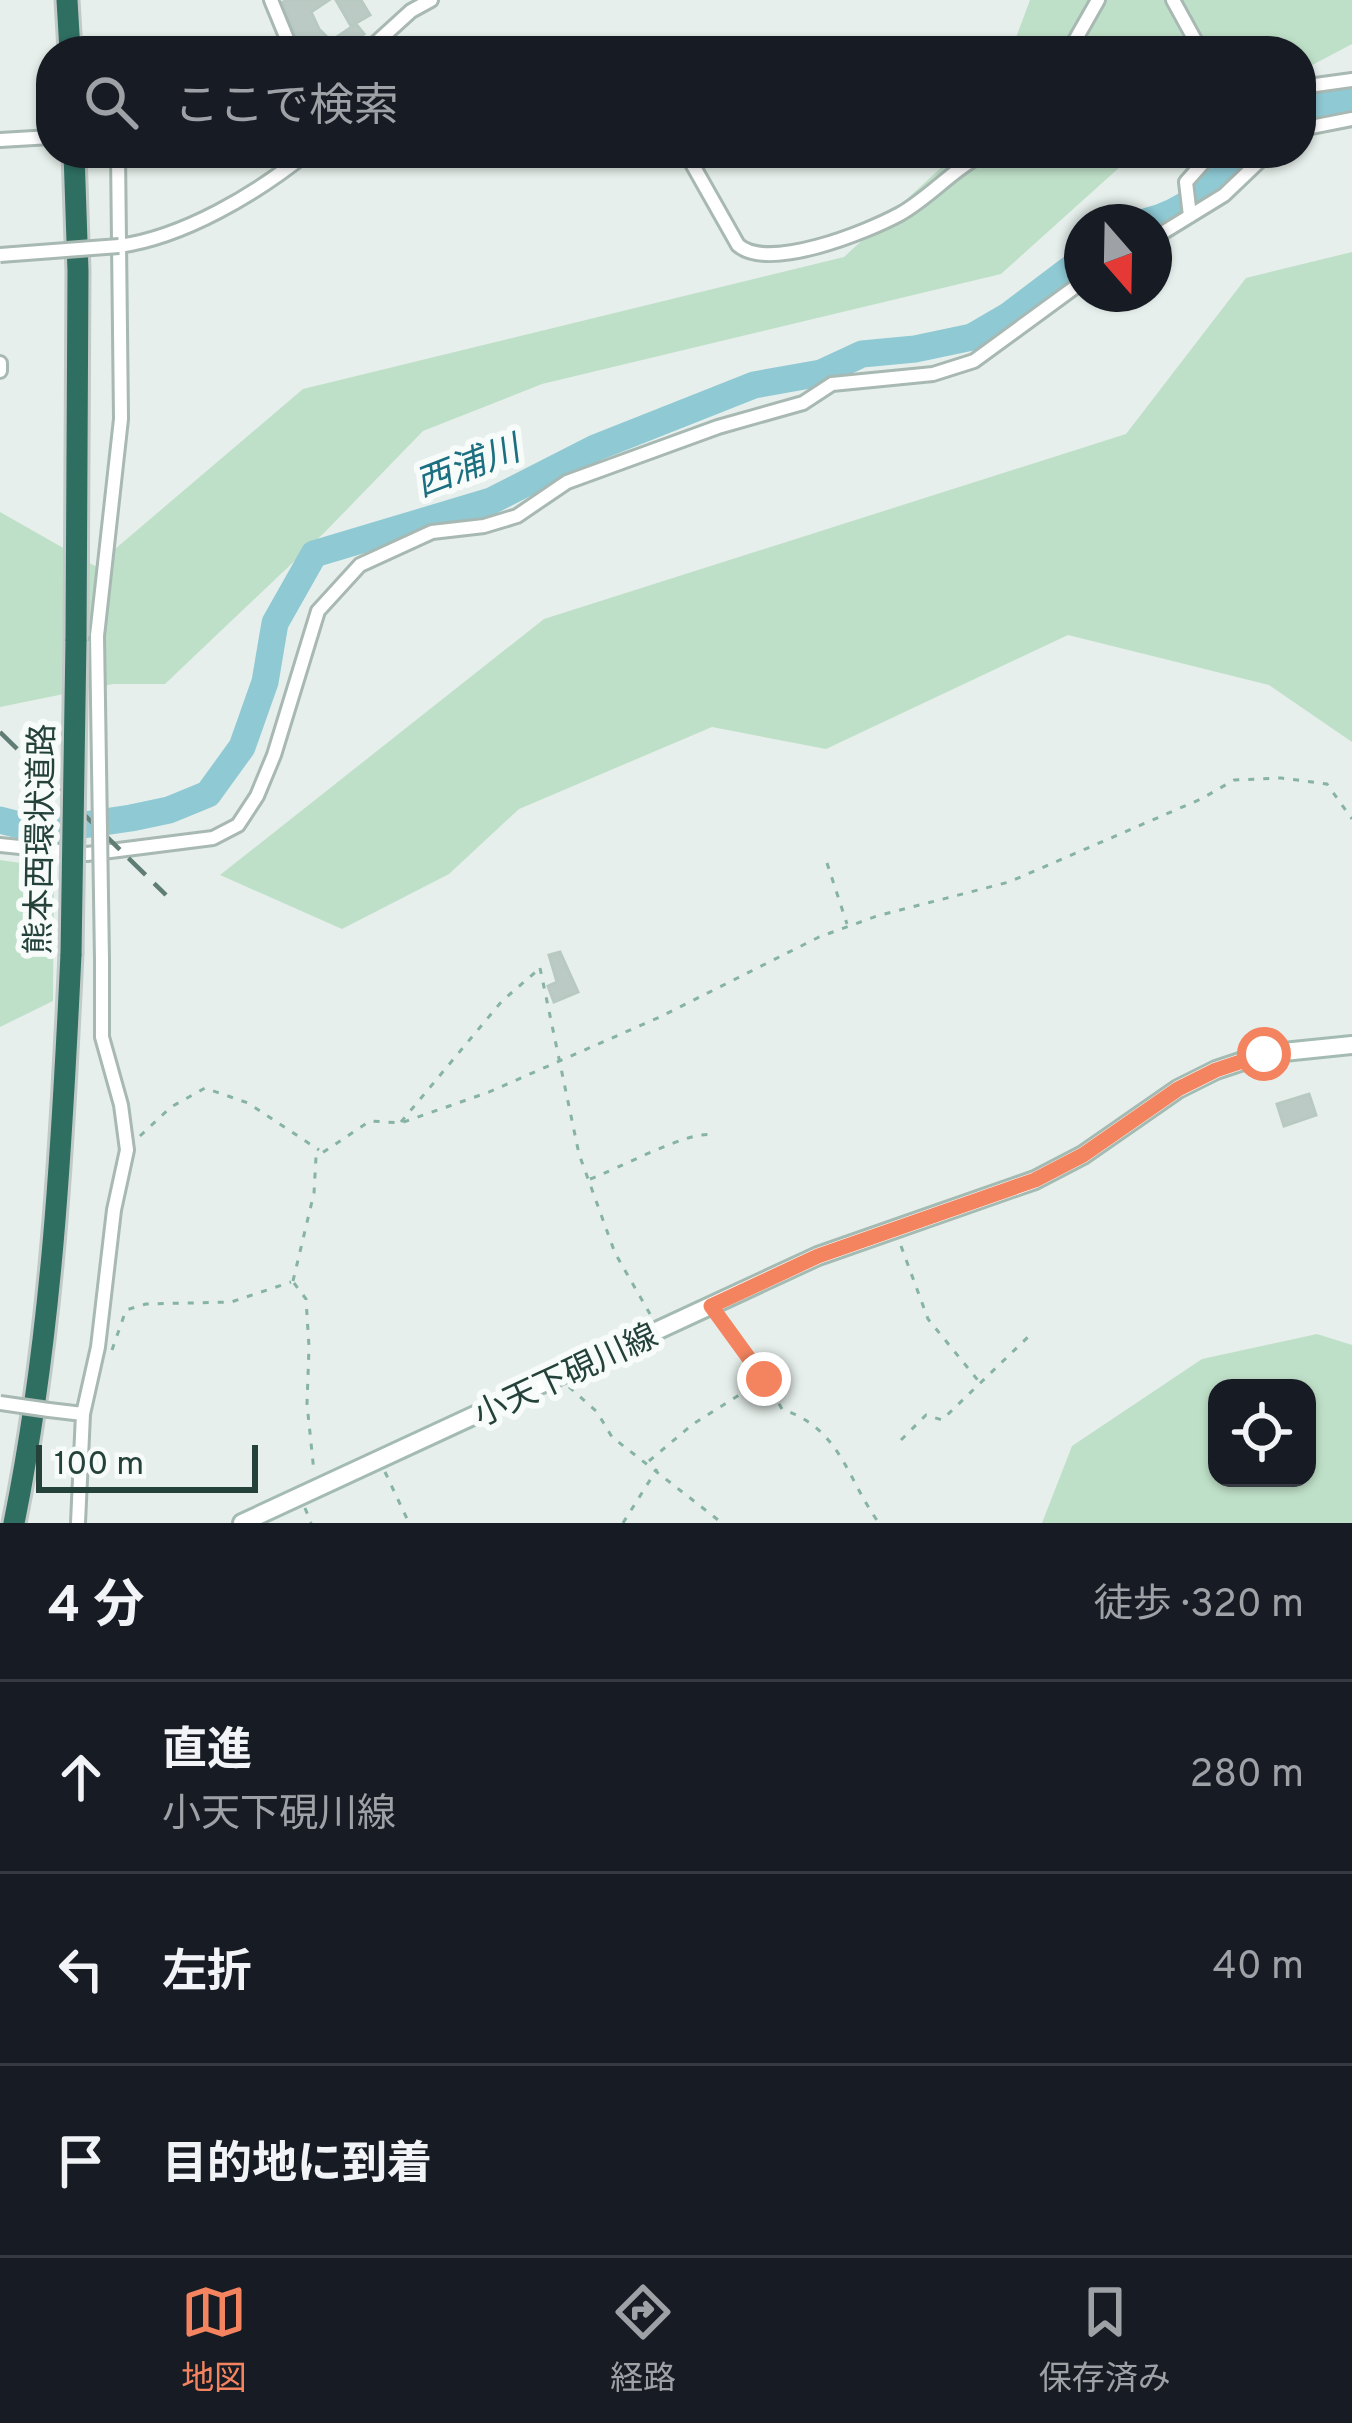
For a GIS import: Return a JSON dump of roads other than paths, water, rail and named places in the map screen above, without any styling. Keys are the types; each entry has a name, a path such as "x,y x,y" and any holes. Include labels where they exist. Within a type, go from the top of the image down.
{"highway":[{"path":"67,0 69,36"},
{"name":"熊本西環状道路","path":"14,1523 41,1358 52,1240 86,639 75,168"}],"main road":[{"name":"小天下硯川線","path":"242,1523 818,1256 1035,1180 1216,1070 1264,1054 1352,1045"}],"street":[{"path":"271,0 286,36"},
{"path":"381,36 412,4 431,0"},
{"path":"1078,36 1098,0"},
{"path":"1173,0 1193,36"},
{"path":"1316,84 1352,80"},
{"path":"1316,126 1352,119"},
{"path":"0,140 36,138"},
{"path":"78,1523 83,1414 98,1347 114,1210 127,1150 122,1105 102,1037 86,639 121,418 118,168"},
{"path":"0,255 154,239 222,207 284,168"},
{"path":"694,168 738,245 749,255 763,256 810,249 901,214 959,168"},
{"path":"1190,216 1186,182 1199,168"},
{"path":"1172,227 1224,195 1252,168"},
{"path":"0,845 87,854 213,838 238,825 257,796 318,610 361,565 432,532 484,526 517,516 567,482 718,427 803,403 832,383 933,374 974,361 1064,295"},
{"path":"0,1403 83,1414"}],"waterway":[{"name":"西浦川","path":"1316,104 1352,97"},
{"name":"西浦川","path":"1172,212 1199,196 1229,168"},
{"name":"西浦川","path":"0,820 43,831 169,810 208,794 242,747 265,682 275,623 314,554 491,501 595,448 754,385 821,373 862,354 972,337 1064,274"}],"railway":[{"path":"0,732 166,895"}]}
